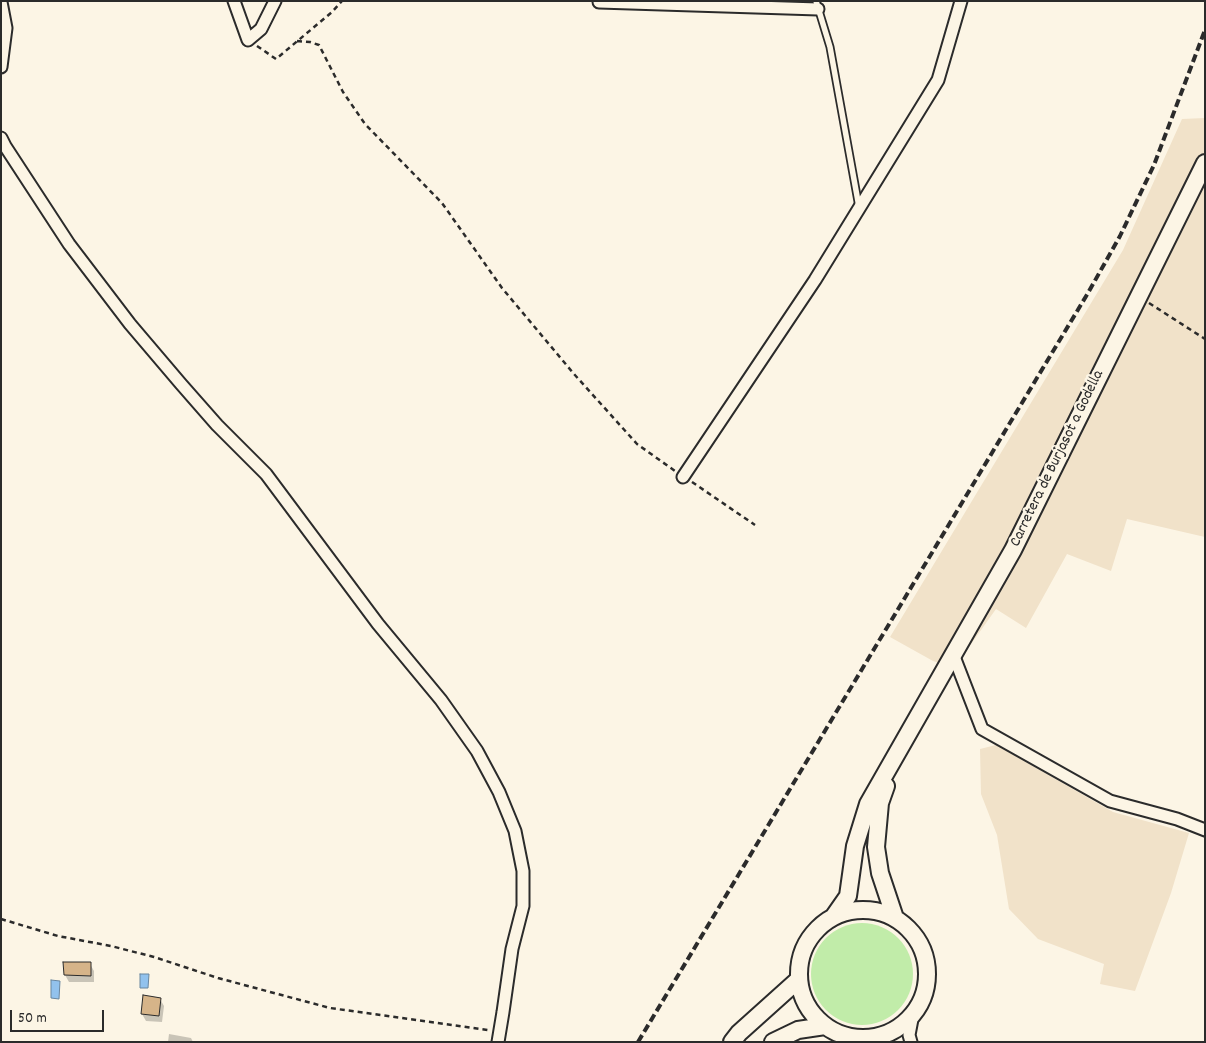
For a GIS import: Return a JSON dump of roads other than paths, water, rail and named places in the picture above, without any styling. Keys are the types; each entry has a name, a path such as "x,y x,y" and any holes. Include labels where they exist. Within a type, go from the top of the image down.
{"street":[{"path":"234,1 248,40 261,29 275,1"},
{"path":"683,477 815,280 938,80 961,1"},
{"path":"1,2 6,28 1,67"},
{"path":"599,2 817,5"},
{"path":"1,138 69,244 130,324 217,425 266,474 378,624 441,700 477,751 499,792 515,831 523,871 523,906 512,949 499,1036"},
{"name":"Carretera de Burjasot a Godella","path":"899,748 1013,550 1205,163"},
{"path":"953,654 982,729 1110,801 1178,819 1205,830"},
{"path":"834,916 848,896 855,846 868,804 899,748"},
{"path":"895,918 880,873 876,847 880,803 899,748"},
{"path":"849,910 880,911 895,918 907,927 917,940 924,954 927,970 926,986 921,1001 904,1024 894,1031 873,1040 838,1034 814,1017 806,1006 801,994 798,980 800,961 806,942 818,927 834,916 849,910"},
{"path":"732,1042 739,1033 798,980"},
{"path":"911,1042 909,1034 913,1014"},
{"path":"773,1042 798,1030 825,1026"}],"lane":[{"path":"817,5 830,47 859,208"}],"water":[{"path":"140,974 149,974 148,988 140,988"},
{"path":"51,980 60,981 59,999 51,998"}],"railway":[{"path":"638,1042 1088,293 1120,236 1154,165 1205,30"}]}
